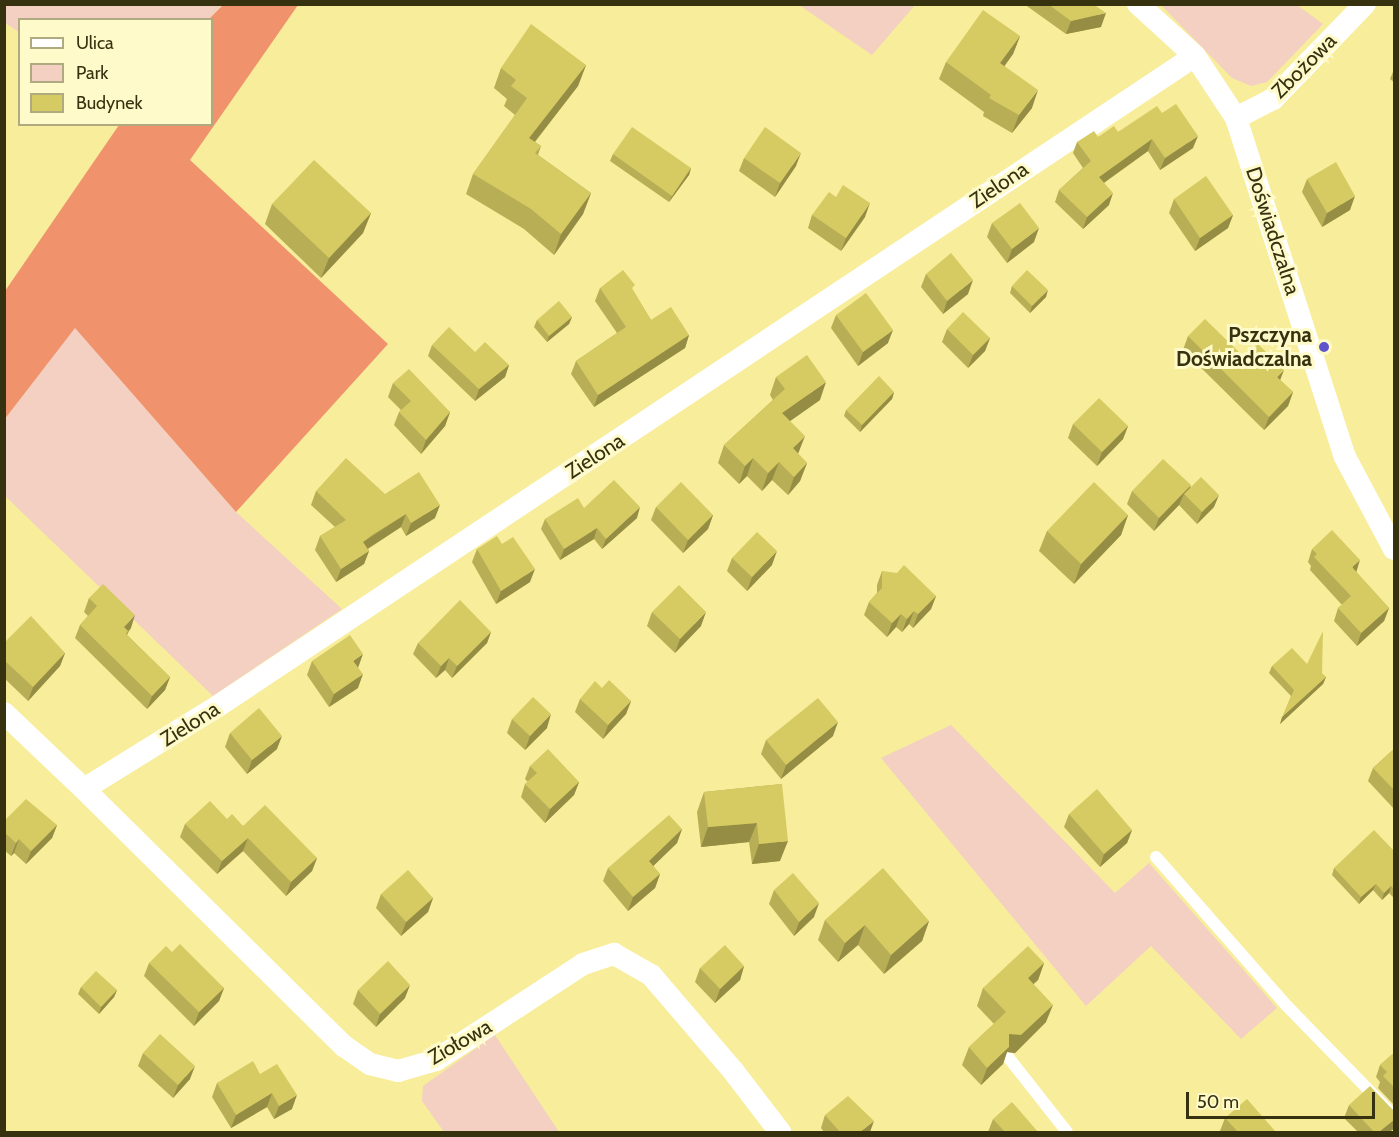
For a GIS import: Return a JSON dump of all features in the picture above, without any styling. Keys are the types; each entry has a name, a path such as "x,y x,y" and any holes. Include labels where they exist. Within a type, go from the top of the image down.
{"street":[{"name":"Doświadczalna","path":"1138,4 1195,56 1236,118 1345,458 1395,549"},
{"name":"Zbożowa","path":"1236,118 1273,99 1365,4"},
{"name":"Zielona","path":"84,789 218,706 1195,56"},
{"path":"4,713 84,789"},
{"name":"Ziołowa","path":"84,789 344,1046 370,1064 398,1071 436,1060 583,964 614,954 651,975 734,1072 780,1132"}],"lane":[{"path":"1156,857 1287,1006 1395,1116"},
{"path":"1008,1057 1067,1132"}],"green space":[{"path":"5,5 223,5 210,18 18,18 18,31 5,23"},
{"path":"799,5 915,5 872,55"},
{"path":"1161,5 1297,5 1323,24 1267,82 1251,86 1232,78"},
{"path":"75,327 236,512 342,609 213,696 5,496 4,420"},
{"path":"951,725 1115,893 1149,863 1277,1008 1241,1039 1151,946 1086,1006 881,758"},
{"path":"495,1035 559,1132 444,1132 422,1101 423,1086"}],"shaded area":[{"path":"223,5 298,5 190,160 388,344 236,512 75,328 4,420 5,291 118,126 213,126 213,18 210,18"}],"building":[{"path":"1048,4 1093,4 1106,13 1071,21"},
{"path":"983,10 1020,36 1000,63 1038,90 1019,115 989,98 991,95 946,62"},
{"path":"531,24 586,65 529,138 541,146 535,153 591,193 561,234 531,209 473,174 527,98 511,86 516,80 501,68"},
{"path":"1176,104 1198,136 1165,158 1152,139 1099,177 1113,193 1087,217 1059,190 1091,161 1077,142 1094,131 1098,137 1114,126 1118,132 1157,106 1162,113"},
{"path":"632,127 691,168 672,196 613,154"},
{"path":"765,127 801,153 780,183 744,158"},
{"path":"314,160 371,213 329,258 272,204"},
{"path":"1336,162 1355,196 1327,213 1307,179"},
{"path":"1206,176 1233,215 1200,238 1174,199"},
{"path":"843,185 870,203 846,238 812,215 829,192 836,197"},
{"path":"1020,203 1039,228 1012,249 992,223"},
{"path":"951,253 973,280 947,301 926,274"},
{"path":"623,270 635,285 632,288 651,320 671,307 689,335 598,395 576,361 626,327 600,288"},
{"path":"1027,270 1048,290 1032,306 1012,286"},
{"path":"866,293 893,330 863,352 836,315"},
{"path":"559,301 572,317 549,336 537,320"},
{"path":"963,312 990,338 973,355 947,329"},
{"path":"1205,319 1245,358 1258,344 1284,370 1277,377 1293,392 1269,417 1188,336"},
{"path":"449,327 475,352 485,342 509,365 479,389 432,345"},
{"path":"807,355 826,382 782,413 805,436 793,448 807,463 794,477 779,462 768,473 753,458 745,466 724,445 785,389 776,377"},
{"path":"409,369 450,412 426,440 399,412 411,401 393,383"},
{"path":"879,376 894,392 862,425 846,410"},
{"path":"1099,398 1128,426 1102,452 1073,424"},
{"path":"346,458 385,494 419,472 440,505 411,523 406,514 372,535 363,542 369,551 341,569 320,536 346,520 316,491"},
{"path":"1163,459 1191,485 1159,518 1132,491"},
{"path":"1201,477 1219,495 1202,512 1184,494"},
{"path":"614,480 640,507 606,539 597,528 564,549 545,519 578,498 584,508"},
{"path":"681,482 713,515 688,540 656,507"},
{"path":"1094,482 1128,515 1081,564 1047,531"},
{"path":"1332,530 1360,560 1352,567 1389,608 1361,633 1338,608 1351,596 1314,557 1317,554 1312,549"},
{"path":"757,532 777,551 752,577 732,558"},
{"path":"497,536 502,544 513,537 535,569 501,591 477,549"},
{"path":"904,565 936,596 918,614 914,611 907,619 901,614 892,623 869,602 882,588 882,571 897,573"},
{"path":"103,584 135,615 124,627 128,631 126,634 170,677 152,696 80,625 97,606 89,598"},
{"path":"679,585 706,612 680,639 652,612"},
{"path":"460,600 491,632 457,666 449,658 441,666 418,643"},
{"path":"31,616 65,653 33,687 4,660 4,643"},
{"path":"1323,631 1322,673 1326,677 1282,717 1294,690 1272,666 1292,648 1307,664"},
{"path":"350,635 363,654 353,661 363,674 334,694 312,661"},
{"path":"609,680 631,701 608,725 580,699 595,681 602,688"},
{"path":"533,697 551,714 530,736 512,719"},
{"path":"818,698 838,722 786,765 766,740"},
{"path":"259,708 282,736 252,760 230,733"},
{"path":"1395,748 1395,791 1373,768"},
{"path":"548,749 579,782 550,809 525,784 537,773 530,766"},
{"path":"782,784 788,841 759,844 757,823 708,827 704,792"},
{"path":"1097,789 1132,830 1104,854 1069,814"},
{"path":"26,799 57,825 31,851 19,839 16,843 4,832 4,821"},
{"path":"210,801 227,819 232,814 243,826 265,805 317,858 291,882 248,838 222,861 185,824"},
{"path":"669,815 682,829 649,861 660,874 633,897 608,868"},
{"path":"1374,830 1395,852 1395,890 1391,886 1384,893 1376,884 1361,897 1334,868"},
{"path":"883,868 929,921 891,955 865,925 845,943 825,920"},
{"path":"408,870 433,898 406,922 381,894"},
{"path":"793,873 819,903 799,922 774,890"},
{"path":"180,944 224,988 199,1012 149,963 166,946 172,952"},
{"path":"725,945 744,966 720,989 700,968"},
{"path":"1028,946 1044,963 1028,978 1053,1005 1021,1035 1009,1034 1009,1047 987,1068 969,1047 1006,1012 983,988"},
{"path":"388,961 410,985 380,1014 358,990"},
{"path":"96,971 117,990 101,1007 81,987"},
{"path":"160,1034 195,1066 178,1085 143,1053"},
{"path":"1395,1052 1395,1088 1383,1076 1387,1072 1380,1065"},
{"path":"253,1061 260,1074 277,1064 297,1095 279,1106 272,1093 236,1115 217,1083"},
{"path":"1370,1086 1395,1110 1395,1119 1379,1132 1374,1132 1349,1105"},
{"path":"848,1096 874,1121 860,1132 840,1132 825,1115"},
{"path":"1247,1099 1276,1132 1238,1132 1225,1118"},
{"path":"1012,1102 1038,1132 1005,1132 993,1119"}],"place":[{"name":"Pszczyna Doświadczalna","path":"1324,347"}]}
